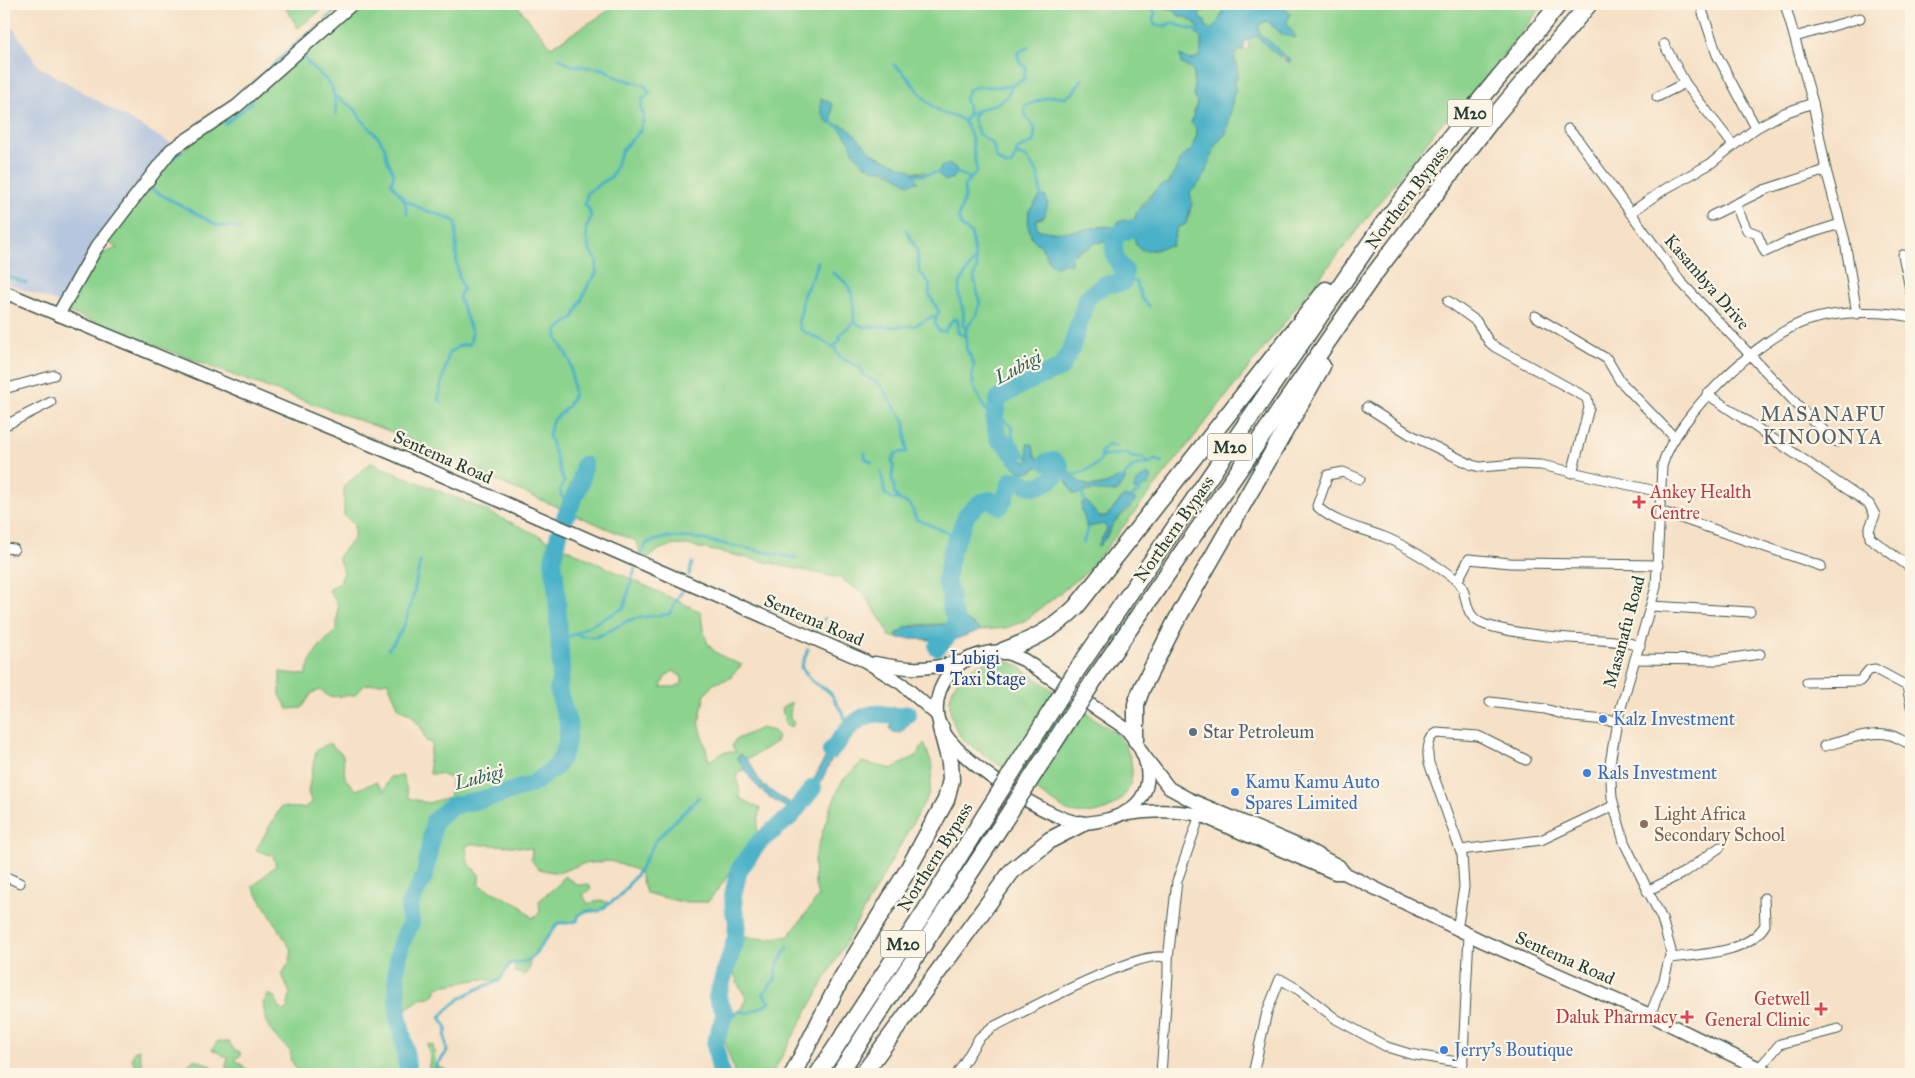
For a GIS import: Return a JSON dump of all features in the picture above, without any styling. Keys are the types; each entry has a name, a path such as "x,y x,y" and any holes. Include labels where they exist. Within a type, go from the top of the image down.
{"highway":[{"name":"Northern Bypass","path":"818,1074 924,913 1077,670 1383,224 1476,104 1559,4"},
{"name":"Northern Bypass","path":"839,1074 1094,680 1372,277 1494,117 1588,4"},
{"path":"1003,651 1051,630 1076,607 1326,290 1383,224"},
{"path":"1139,746 1136,704 1146,680 1176,621 1372,277"},
{"path":"792,1074 840,981 946,800 951,780 950,762 939,722"},
{"path":"863,1074 1012,871 1050,840 1081,824"}],"main road":[{"path":"58,315 96,248 171,150 237,106 352,4"},
{"name":"Sentema Road","path":"4,292 391,454 865,661 902,684 939,722 958,749 976,766 1060,818 1081,824 1154,810 1178,810 1200,815 1335,873 1344,873 1463,932 1650,1015 1771,1074"},
{"name":"Sentema Road","path":"865,661 905,669 924,670 962,661 978,654 1003,651 1014,654 1125,728 1169,788 1189,800 1309,850 1339,866 1344,873"},
{"path":"939,722 937,699 943,683 950,671 962,661"},
{"path":"1126,814 1138,804 1144,793 1148,777 1147,764 1139,746"}],"street":[{"path":"1700,4 1717,55 1756,128"},
{"path":"1785,4 1813,103 1826,170 1847,255 1857,314"},
{"path":"1795,37 1860,18"},
{"path":"1664,44 1685,83 1733,145"},
{"path":"1657,98 1685,83"},
{"path":"1630,213 1665,189 1710,164 1756,128 1784,113 1813,103"},
{"name":"Kasambya Drive","path":"1568,129 1586,150 1680,281 1751,356 1837,442"},
{"path":"1711,216 1764,190 1826,170"},
{"path":"1735,204 1747,230 1757,234 1765,252 1796,238 1840,224"},
{"path":"1903,255 1911,293"},
{"path":"1448,301 1476,321 1491,344 1586,398 1589,408 1572,473"},
{"name":"Masanafu Road","path":"1650,1015 1671,958 1669,938 1624,842 1613,806 1610,764 1617,721 1652,606 1658,565 1662,466 1675,438 1696,406 1707,394 1780,333 1810,320 1857,314 1911,317"},
{"path":"1535,316 1607,360 1620,381 1675,438"},
{"path":"4,390 54,375"},
{"path":"1707,394 1869,504 1876,514 1869,530 1870,538 1911,568"},
{"path":"4,426 51,402"},
{"path":"1367,407 1411,435 1472,465 1485,467 1532,464 1660,492"},
{"path":"1360,479 1343,472 1328,475 1317,506 1322,512 1343,522 1390,540 1458,580 1470,614 1480,623 1504,630 1546,636 1616,640 1640,646"},
{"path":"1660,511 1821,566"},
{"path":"4,548 14,549"},
{"path":"1458,580 1469,559 1518,563 1658,565"},
{"path":"1652,606 1750,612"},
{"path":"1636,659 1718,660 1760,654"},
{"path":"1808,682 1860,680 1869,670 1876,669 1907,686 1911,706"},
{"path":"1490,702 1545,709 1574,717 1617,721"},
{"path":"1462,1074 1464,887 1460,850 1429,763 1427,749 1433,735 1441,732 1473,735 1526,760"},
{"path":"1824,746 1879,733 1890,735 1902,742 1911,744"},
{"path":"1460,850 1541,840 1613,806"},
{"path":"1161,1074 1168,959 1177,881 1200,815"},
{"path":"1647,891 1685,872 1720,847"},
{"path":"4,876 20,883"},
{"path":"1671,958 1710,953 1751,940 1765,925 1764,898"},
{"path":"957,1074 979,1038 991,1028 1135,960 1160,956 1168,959"},
{"path":"1253,1074 1267,1012 1280,979 1298,990 1336,1019 1387,1047 1410,1054 1463,1063"},
{"path":"1760,1067 1780,1044 1838,1029"}],"shaded area":[{"path":"4,14 38,66 170,143 59,303 4,282"}],"green space":[{"path":"283,4 329,4 298,28"},
{"path":"359,4 516,4 551,47 619,4 1166,4 1166,8 1192,21 1199,30 1201,56 1191,60 1181,56 1186,67 1190,67 1194,74 1194,95 1197,102 1191,123 1196,128 1197,134 1191,151 1183,155 1169,183 1158,188 1143,203 1135,219 1117,227 1104,226 1058,234 1037,229 1036,220 1044,217 1048,203 1041,195 1029,211 1028,226 1032,238 1041,246 1046,255 1061,263 1090,245 1119,239 1128,232 1134,236 1136,245 1154,251 1162,247 1172,246 1177,228 1186,223 1190,212 1190,192 1207,169 1215,145 1226,133 1227,122 1233,105 1232,97 1236,90 1234,83 1237,78 1235,76 1238,66 1234,58 1237,51 1249,49 1248,41 1252,36 1256,36 1283,60 1290,62 1261,36 1258,28 1261,23 1267,21 1283,35 1289,28 1286,23 1291,14 1281,4 1544,4 1462,107 1440,125 1089,570 1026,620 1006,628 981,630 957,614 952,613 953,617 948,624 913,625 897,633 897,638 889,636 887,629 864,594 840,578 687,545 666,547 657,551 649,558 639,554 639,547 636,541 481,474 403,436 227,373 66,311 97,256 117,248 106,241 169,162","holes":["848,128 875,155 915,172 925,172 923,175 912,174 917,182 908,180 884,171 854,154","1120,267 1128,280 1118,285 1105,286 1100,281 1117,279 1121,276","999,440 1010,444 1020,460 1031,463 1032,461 1028,456 1033,449 1039,459 1057,461 1077,480 1087,485 1103,485 1117,478 1125,480 1119,486 1073,494 1065,478 1056,468 1037,467 1032,471 1005,452","1121,499 1131,508 1114,522 1107,537 1100,541 1107,529 1105,524 1086,527 1086,520 1081,509 1099,517 1107,516"]},
{"path":"1208,4 1225,4 1220,19 1210,31 1199,17 1200,12 1205,10"},
{"path":"371,463 476,506 701,612 704,634 711,647 716,652 742,665 731,678 713,684 705,695 699,722 709,761 724,752 736,752 732,746 735,740 761,728 773,731 778,737 776,742 750,758 737,757 745,769 737,773 740,798 760,808 757,827 759,842 739,870 731,872 708,902 682,902 646,893 639,871 610,861 582,864 558,873 538,869 531,859 532,849 476,844 466,846 468,863 479,874 479,885 521,906 532,918 540,913 539,901 560,883 564,876 578,885 589,884 591,889 583,895 588,904 599,900 610,903 602,910 581,914 577,921 558,923 530,960 529,970 524,975 515,972 515,963 510,964 499,981 480,979 436,987 436,992 432,997 422,998 398,1014 405,1074 300,1074 290,1059 291,1052 268,1026 263,1003 269,994 276,998 278,1006 283,1011 287,1009 290,994 282,974 289,963 292,951 252,886 276,866 273,856 256,850 281,807 303,808 312,803 308,792 316,751 329,743 343,755 345,778 356,790 376,782 384,791 390,777 403,776 409,798 428,803 449,797 452,779 440,774 430,774 429,760 432,743 426,741 422,729 411,715 399,709 388,682 365,685 355,695 329,697 321,690 312,693 302,708 288,709 280,695 280,672 306,675 317,650 337,630 338,605 329,590 340,582 344,573 338,557 354,538 354,525 344,515 344,486","holes":["673,671 682,677 682,684 674,687 661,687 665,677"]},
{"path":"1001,660 1015,664 1117,734 1127,750 1132,766 1131,781 1125,794 1116,804 1102,811 1086,813 1067,811 964,741 955,727 951,713 950,699 954,687 961,676 971,668 985,662"},
{"path":"791,702 790,717 794,724 791,727 785,724 782,708"},
{"path":"924,743 933,767 929,794 772,1074 735,1074 723,1036 727,1013 741,1010 747,999 737,983 729,950 744,937 769,939 789,936 818,897 815,885 814,859 830,809 842,781 862,762 891,769 916,756"},
{"path":"218,1041 229,1042 234,1050 239,1051 241,1055 235,1059 252,1074 227,1074 228,1058 212,1049"},
{"path":"427,1044 433,1045 436,1066 447,1070 444,1074 428,1074 430,1057"},
{"path":"139,1049 143,1071 153,1064 156,1074 133,1074 137,1069 132,1059 134,1051"},
{"path":"193,1059 211,1065 209,1074 182,1074"}],"water":[{"path":"1166,4 1192,9 1193,5 1208,4 1205,10 1200,12 1199,17 1206,22 1205,26 1210,30 1220,19 1225,4 1245,4 1246,6 1281,4 1291,14 1286,23 1296,37 1283,35 1267,21 1261,23 1258,28 1261,36 1291,59 1290,62 1275,53 1256,36 1244,42 1244,49 1237,51 1234,58 1238,72 1234,87 1236,90 1232,100 1226,133 1216,144 1200,182 1190,192 1192,203 1186,224 1177,228 1172,246 1142,250 1136,245 1134,236 1128,232 1117,240 1095,243 1087,249 1079,250 1071,258 1072,263 1069,265 1061,263 1057,268 1051,265 1041,246 1032,238 1028,226 1029,211 1041,195 1046,197 1048,203 1044,217 1036,220 1037,229 1067,232 1117,227 1118,222 1125,220 1131,222 1135,219 1136,213 1159,186 1169,183 1183,155 1191,151 1197,134 1196,128 1191,123 1197,103 1194,95 1194,74 1190,67 1181,64 1180,55 1191,60 1200,56 1202,39 1197,35 1196,30 1199,28 1195,23 1166,8"},
{"path":"821,98 832,104 832,122 829,125 821,112"},
{"path":"840,124 848,128 875,155 915,172 928,174 913,174 918,182 908,184 887,170 874,170 864,164 854,154 850,142 838,126"},
{"path":"949,164 955,167 958,173 953,178 945,181 937,173 941,167"},
{"path":"1119,266 1130,266 1132,275 1128,280 1118,285 1105,286 1099,289 1100,281 1117,279 1121,276"},
{"path":"998,439 1010,444 1020,460 1030,463 1032,461 1028,456 1027,444 1033,444 1035,457 1058,461 1077,480 1087,485 1097,486 1117,478 1126,479 1116,492 1085,490 1084,494 1073,494 1065,478 1056,468 1037,467 1023,472 1018,469 1013,465"},
{"path":"1148,474 1152,477 1149,485 1135,491 1133,489 1138,482 1143,476"},
{"path":"1123,497 1131,497 1136,500 1115,521 1097,547 1107,529 1104,524 1086,527 1082,503 1086,501 1099,517 1107,516"},
{"path":"951,613 957,614 981,630 948,642 941,647 932,643 931,640 897,638 897,633 902,632 905,627 948,624 953,617"},
{"path":"904,712 912,715 912,720 901,733 893,732 890,728 898,714"},
{"path":"841,728 844,733 813,799 795,812 775,801 761,790 737,757 740,754 749,762 758,778 769,790 799,807"},
{"path":"400,1025 406,1038 410,1074 405,1074"},
{"path":"718,1034 720,1041 719,1064 712,1057 710,1049"}],"waterway":[{"path":"326,19 343,4"},
{"path":"349,17 361,4"},
{"path":"1145,4 1144,6 1153,9 1155,13 1153,20 1155,25 1164,26 1171,23 1200,32"},
{"path":"249,87 317,27"},
{"path":"964,121 975,111 1003,99 1012,86 1024,79 1026,67 1020,63 1017,53 1029,47"},
{"path":"302,54 330,84 335,100 336,114"},
{"path":"559,58 570,65 604,69 616,77 644,85 650,93 643,99 641,107 644,117 640,131 622,150 612,176 587,193 585,205 589,209 591,217 586,229 587,239 589,250 597,261 596,274 589,283 574,317 557,330 557,338 570,361 574,394 568,406 552,422 549,435 564,483 560,489 562,497 571,505"},
{"path":"894,65 934,107 944,114 963,120 971,135 977,171 964,186 965,196 958,218 963,228 971,233 977,268 974,277 980,304 976,315 966,329 966,348 974,364 972,375 974,388 988,414 994,420"},
{"path":"977,112 973,118 978,133 993,144 996,158 1005,165 1012,164 1018,149 1032,143 1034,139 1035,128 1026,115 1025,106 1051,96 1065,98 1073,93 1082,78"},
{"path":"968,114 965,99 968,90 983,86 1012,86"},
{"path":"335,96 355,109 361,119 379,138 385,148 387,159 394,174 391,183 405,201 407,214"},
{"path":"201,122 237,98"},
{"path":"225,124 251,103 251,99"},
{"path":"829,120 840,128"},
{"path":"170,161 182,150"},
{"path":"1016,155 1026,157 1038,174 1041,197"},
{"path":"909,177 939,172"},
{"path":"956,172 969,178"},
{"path":"149,188 217,225 241,229"},
{"path":"405,201 456,222 457,264 463,289 459,297 472,333 470,344 461,345 449,353 438,399 441,401"},
{"name":"Lubigi","path":"1015,456 1006,444 998,439 994,420 998,399 1023,384 1061,368 1071,349 1087,298 1103,285 1123,282 1125,271 1118,263 1115,254 1115,235 1133,228"},
{"path":"906,230 917,250 919,271 930,284 929,294 939,312 936,317"},
{"path":"966,329 963,325 963,311 959,289 962,280 975,259"},
{"path":"818,261 816,270 803,297 801,314 798,321 801,330 834,347 840,357 860,368 865,376 880,385 905,422 907,452 896,453 892,460 894,493 900,500 911,505 916,519 958,537"},
{"path":"833,273 846,283 852,293 854,314 854,322 840,335 840,340 834,347"},
{"path":"4,275 26,283"},
{"path":"1126,279 1136,282 1142,299 1149,306"},
{"path":"854,322 864,327 914,326 931,317 936,317 935,324 939,331 945,331 953,319 958,320 958,332 966,337"},
{"path":"995,413 1013,429 1012,436 1032,465"},
{"path":"1101,458 1101,452 1108,445 1116,446"},
{"path":"865,453 865,458 872,463"},
{"path":"1070,476 1094,467 1103,456 1128,453 1131,457 1143,458 1149,464 1155,460 1162,462"},
{"name":"Lubigi","path":"937,647 952,631 956,620 950,606 951,595 946,582 951,553 967,514 981,502 990,500 1000,506 1012,480 1018,480 1031,486 1047,482 1060,471 1060,466 1054,461 1047,462"},
{"path":"1119,479 1123,478 1133,467 1140,464 1148,464"},
{"name":"Lubigi","path":"564,520 580,484 584,465"},
{"path":"881,472 885,494 893,499 900,500"},
{"path":"1130,498 1140,491 1141,485"},
{"path":"1082,491 1085,504"},
{"path":"1083,543 1090,523"},
{"name":"Lubigi","path":"408,1074 398,1015 396,971 401,944 411,923 409,906 425,875 434,821 451,806 496,796 533,784 557,766 566,747 569,726 558,690 561,673 553,560 559,534"},
{"path":"641,555 647,543 667,537 694,538 796,558"},
{"path":"388,649 402,630 413,597 420,562"},
{"path":"689,575 692,563"},
{"path":"574,634 624,608 635,568"},
{"path":"559,642 574,634 593,637 600,636 633,619 669,614 684,588"},
{"path":"815,634 825,618"},
{"path":"808,649 801,667 813,682 832,695 850,728"},
{"path":"831,751 852,725 866,716 873,714 892,716 908,714"},
{"path":"721,1074 715,1044 725,1013 717,997 736,938 737,920 734,912 733,895 739,870 759,842 791,816 813,788"},
{"path":"435,1074 436,1066 447,1052 445,1036 447,1028 440,1017 467,994 499,981 510,964 530,960 558,923 577,921 579,915 586,911 599,911 620,896 639,871 656,840 699,797"},
{"path":"722,1022 730,1019 738,1011 749,1013 770,1003 763,993 775,980 778,963 788,947"}],"place":[{"name":"Ankey Health Centre","path":"1639,502"},
{"name":"Lubigi Taxi Stage","path":"940,668"},
{"name":"Kalz Investment","path":"1603,719"},
{"name":"Star Petroleum","path":"1193,732"},
{"name":"Rals Investment","path":"1587,773"},
{"name":"Kamu Kamu Auto Spares Limited","path":"1235,792"},
{"name":"Light Africa Secondary School","path":"1644,824"},
{"name":"Getwell General Clinic","path":"1821,1009"},
{"name":"Daluk Pharmacy","path":"1687,1017"},
{"name":"Jerry's Boutique","path":"1444,1050"}],"district":[{"name":"MASANAFU KINOONYA","path":"1823,426"}]}
